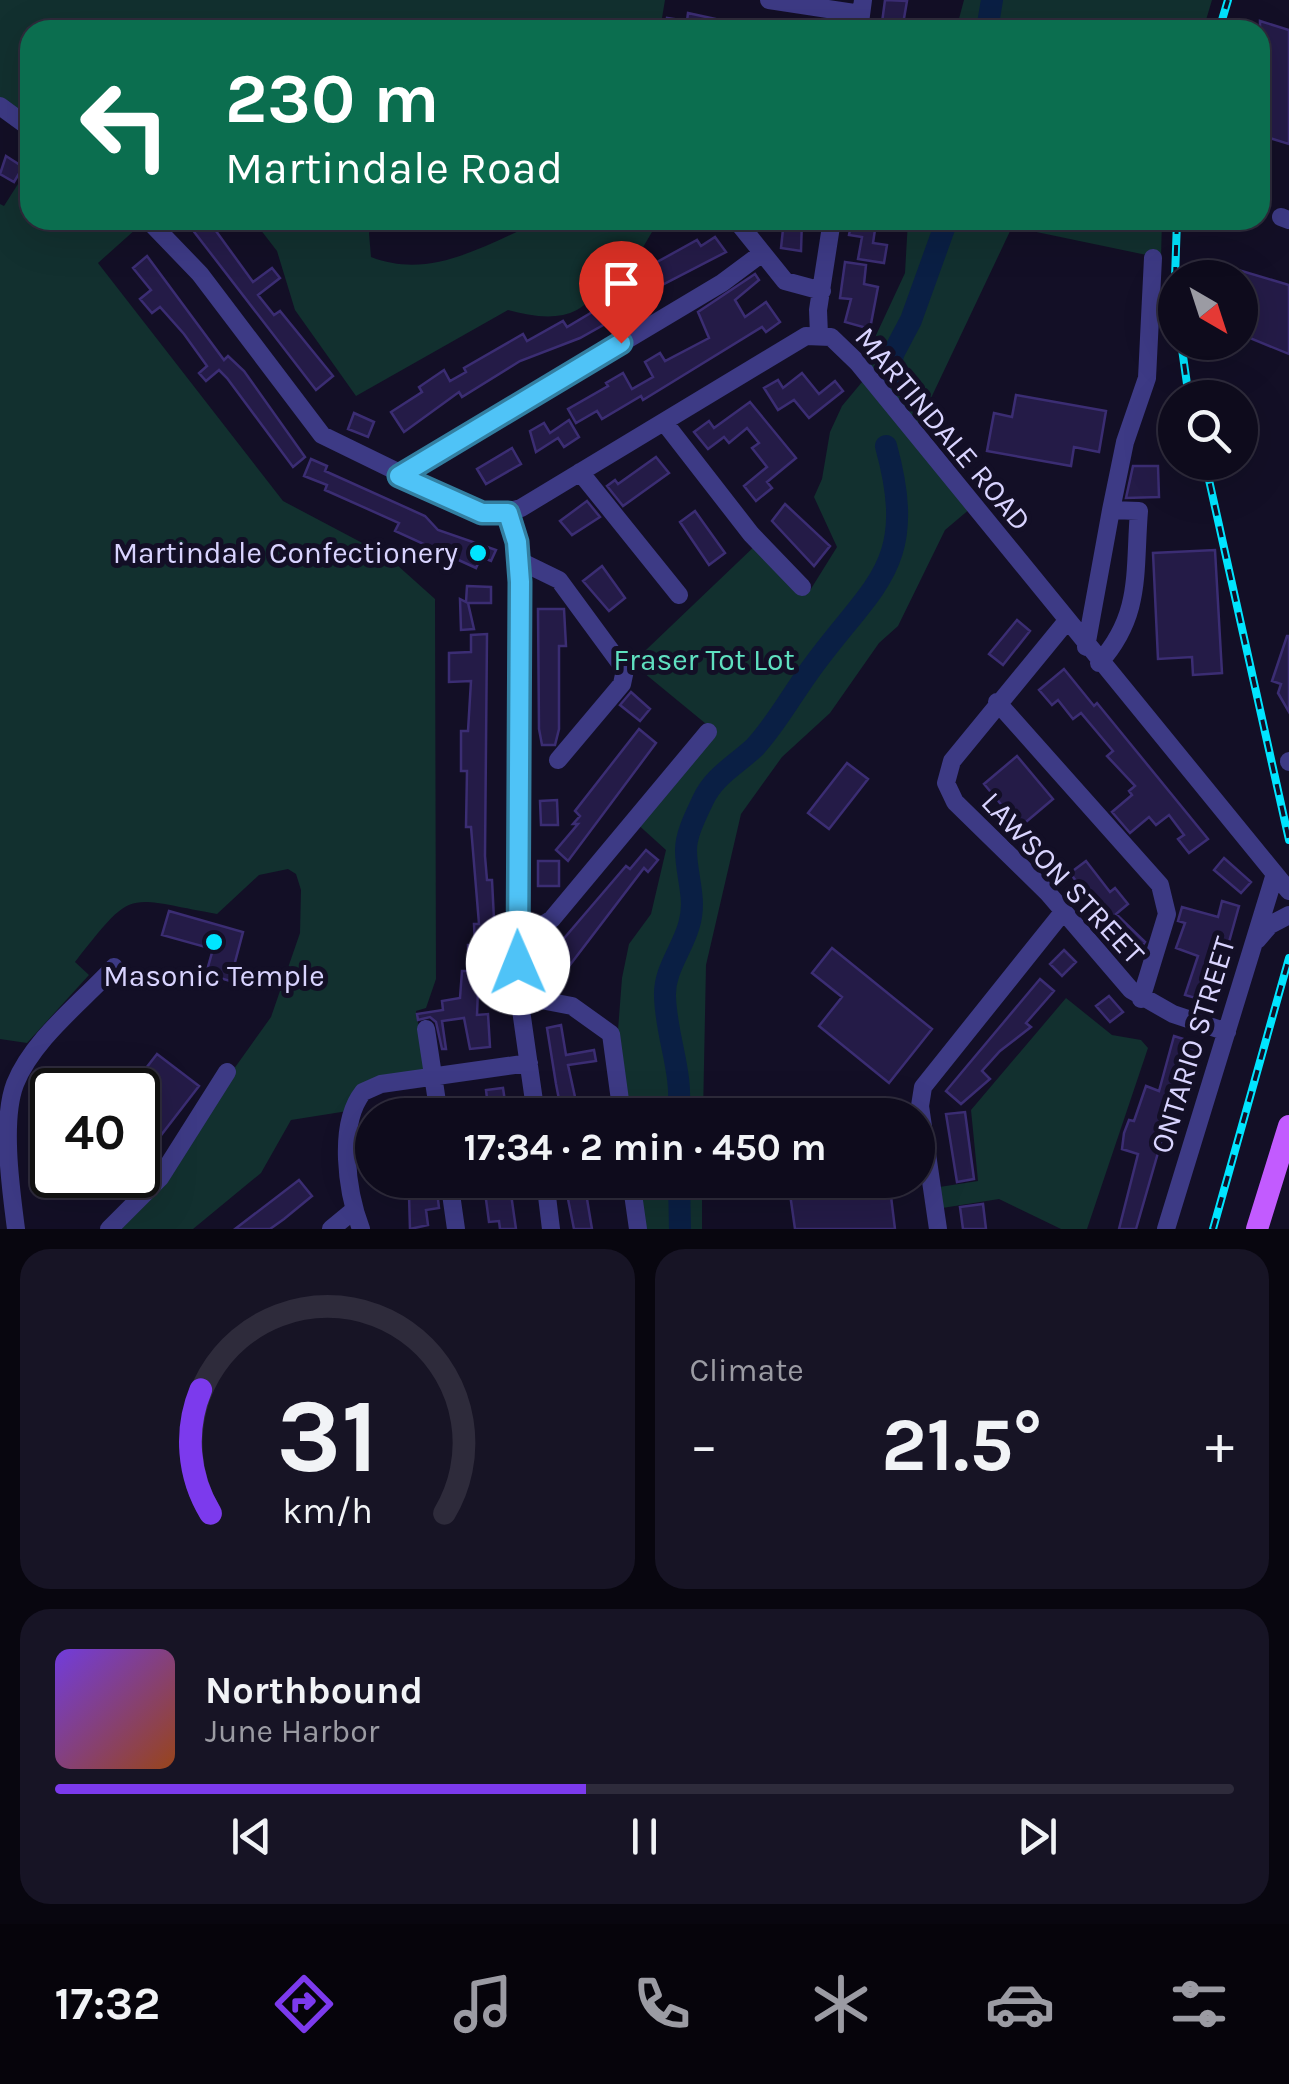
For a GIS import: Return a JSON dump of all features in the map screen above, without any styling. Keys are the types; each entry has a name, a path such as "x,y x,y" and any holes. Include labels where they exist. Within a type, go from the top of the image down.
{"main road":[{"path":"1257,1229 1289,1126"}],"street":[{"path":"768,0 861,14"},
{"path":"158,230 200,274 322,435 399,476 482,513 508,513 520,561 517,930 520,996 534,1098"},
{"path":"743,230 792,286 822,291"},
{"path":"820,335 831,230"},
{"path":"399,476 722,283 761,254"},
{"path":"1086,648 1125,442 1147,378 1153,258"},
{"name":"MARTINDALE ROAD","path":"508,513 806,336 830,337 848,351 1086,648 1274,878 1289,891"},
{"path":"664,422 750,534 802,588"},
{"path":"580,472 678,594"},
{"path":"1099,663 1125,631 1132,605 1139,512 1111,510"},
{"path":"520,561 559,580 625,670 622,684 558,760"},
{"name":"LAWSON STREET","path":"1066,622 952,761 946,783 949,792 1142,999 1227,1032"},
{"path":"997,702 1160,884 1167,914 1142,999"},
{"path":"517,930 538,928 552,919 708,732"},
{"name":"ONTARIO STREET","path":"1166,1229 1274,878"},
{"path":"938,1229 920,1106 922,1087 1064,912"},
{"path":"1251,948 1270,925 1289,915"},
{"path":"16,1229 9,1106 16,1082 30,1058 114,967"},
{"path":"520,996 572,1006 611,1034 620,1098"},
{"path":"426,1030 437,1098"},
{"path":"362,1229 354,1210 348,1132 364,1092 381,1084 529,1063"},
{"path":"109,1229 160,1178 227,1072"},
{"path":"452,1198 456,1229"},
{"path":"547,1198 551,1229"},
{"path":"634,1198 638,1229"},
{"path":"331,1229 354,1210"}],"green space":[{"path":"0,0 665,0 662,20 20,20 20,122 0,107"},
{"path":"964,0 1212,0 1206,20 959,20"},
{"path":"20,181 20,230 135,230 98,263 283,501 387,556 435,599 436,979 426,1008 416,1011 435,1078 381,1085 367,1098 355,1098 354,1110 291,1120 261,1173 193,1229 110,1229 142,1198 160,1198 160,1173 271,1017 300,933 301,890 296,874 288,869 259,875 217,914 147,902 122,909 75,962 89,975 27,1043 0,1039 0,204 4,206"},
{"path":"261,230 370,230 371,257 416,265 459,256 521,230 653,230 642,249 608,259 599,286 582,307 559,316 508,310 356,396 295,310 277,251"},
{"name":"Fraser Tot Lot","path":"907,230 1011,230 914,434 971,508 945,530 898,626 879,643 830,713 782,757 741,814 706,965 703,1098 627,1098 618,1030 622,978 629,944 651,914 666,850 634,821 711,728 638,668 625,670 759,542 809,592 837,547 814,497 822,479 830,432 842,406 867,376 871,346 905,273"},
{"path":"1026,230 1162,230 1161,258"},
{"path":"1066,998 1112,1035 1141,1040 1148,1048 1087,1229 1061,1229 999,1199 936,1209 935,1188 978,1181 971,1110"},
{"path":"637,1198 702,1198 702,1229 641,1229"}],"building":[{"path":"885,0 907,1 904,20 882,20"},
{"path":"688,13 720,20 687,20"},
{"path":"1270,24 1289,30 1289,144 1270,138"},
{"path":"6,156 20,165 14,182 0,174"},
{"path":"193,230 215,230 253,282 272,268 280,278 258,295 274,315 280,311 333,376 316,390"},
{"path":"783,230 802,230 801,251 781,248"},
{"path":"850,230 875,230 873,243 887,245 884,263 858,259 862,237 849,235"},
{"path":"715,237 726,252 660,286 648,267 697,240 701,246"},
{"path":"147,256 224,360 228,356 244,371 305,457 293,467 227,378 219,370 206,381 199,373 207,366 184,334 160,307 152,313 140,299 151,290 133,268"},
{"path":"629,259 640,279 618,292 606,273"},
{"path":"845,262 866,265 864,284 878,287 870,329 845,322 851,299 840,298"},
{"path":"755,274 759,280 735,300 745,317 766,302 780,322 766,332 762,327 643,400 641,396 602,419 597,411 576,423 568,409 608,386 606,383 623,373 632,389 653,377 645,362 660,353 665,361 709,338 698,312"},
{"path":"1258,276 1289,285 1289,354 1258,341"},
{"path":"626,292 633,305 614,319 580,338 520,361 462,397 459,392 404,432 391,412 422,392 419,387 444,370 450,381 466,372 464,368 523,334 527,341 563,321 567,327"},
{"path":"802,373 819,394 835,381 843,391 809,418 794,400 778,410 764,388 778,380 783,388"},
{"path":"1016,395 1106,411 1099,452 1074,447 1071,466 987,451 994,413 1012,417"},
{"path":"750,402 796,458 767,482 772,488 756,501 744,486 767,467 752,448 759,443 747,428 729,443 724,437 708,449 694,432 709,421 714,428"},
{"path":"354,413 374,422 368,437 348,429"},
{"path":"569,420 579,437 564,447 558,438 536,452 530,431 544,423 550,433"},
{"path":"512,448 521,464 486,484 477,469"},
{"path":"656,457 669,473 623,506 607,486 615,480 618,484"},
{"path":"311,459 327,466 325,471 425,516 438,530 496,550 491,561 481,557 476,568 395,531 399,523 325,490 327,485 304,476"},
{"path":"1133,466 1158,466 1159,497 1126,498"},
{"path":"587,501 600,517 572,535 560,521"},
{"path":"785,504 830,546 814,566 772,521"},
{"path":"695,511 725,553 709,565 680,522"},
{"path":"1215,550 1222,673 1193,675 1192,657 1158,659 1153,553"},
{"path":"602,566 625,598 609,611 583,581"},
{"path":"467,586 491,587 491,603 468,603 474,629 461,630 460,599 466,602"},
{"path":"538,609 564,609 566,646 559,646 559,729 555,745 542,745 539,729"},
{"path":"1017,620 1030,631 1003,665 989,654"},
{"path":"487,634 485,856 487,880 492,880 495,939 488,940 488,965 479,965 477,1015 488,1014 490,1047 470,1049 464,1018 442,1021 446,1049 442,1049 436,1022 430,1017 418,1020 417,1014 443,1010 442,1001 460,998 462,971 469,971 468,945 475,945 474,924 479,924 471,827 466,827 467,771 461,771 461,731 468,731 471,681 449,682 449,653 471,652 471,635"},
{"path":"1287,636 1289,712 1278,693 1281,684 1272,681"},
{"path":"1064,669 1094,706 1097,703 1208,839 1189,853 1178,839 1184,835 1169,815 1156,825 1149,817 1130,833 1112,812 1132,795 1129,791 1135,786 1107,756 1113,751 1081,713 1073,719 1058,700 1052,705 1039,690"},
{"path":"631,692 650,709 640,721 620,705"},
{"path":"639,729 656,743 568,861 556,850 578,824 573,824 580,816 575,811"},
{"path":"1017,756 1053,799 1020,827 984,784"},
{"path":"847,763 868,779 829,829 808,813"},
{"path":"557,800 558,825 541,825 540,801"},
{"path":"646,850 658,860 648,872 644,868 560,978 542,964 626,866 630,869"},
{"path":"1224,858 1251,882 1241,893 1214,870"},
{"path":"538,861 559,861 559,886 538,886"},
{"path":"1086,861 1110,892 1115,888 1128,904 1116,914 1145,942 1134,958 1070,873"},
{"path":"1222,901 1239,906 1229,942 1217,938 1207,968 1214,970 1206,1001 1185,995 1198,956 1176,948 1185,923 1178,921 1182,907 1218,917"},
{"name":"Masonic Temple","path":"169,911 243,932 230,981 206,974 213,949 162,935"},
{"path":"832,948 932,1029 889,1083 819,1026 842,997 812,973"},
{"path":"1064,950 1076,962 1062,976 1050,964"},
{"path":"1040,979 1054,991 1026,1023 1031,1027 982,1071 990,1079 961,1104 946,1091"},
{"path":"1109,996 1123,1012 1110,1022 1096,1006"},
{"path":"561,1025 566,1055 594,1050 596,1061 568,1065 575,1098 559,1098 547,1028"},
{"path":"1174,1036 1199,1044 1162,1139 1136,1229 1119,1229 1138,1154 1122,1149 1124,1133 1129,1120 1134,1121 1146,1086 1159,1091"},
{"path":"157,1054 199,1086 160,1137 160,1068 146,1068"},
{"path":"503,1088 504,1098 487,1098 486,1090"},
{"path":"965,1112 974,1179 957,1182 946,1114"},
{"path":"299,1180 312,1196 284,1219 270,1229 235,1229"},
{"path":"409,1198 438,1198 439,1208 426,1210 428,1225 410,1229"},
{"path":"486,1198 512,1198 516,1229 500,1229 499,1221 489,1222"},
{"path":"568,1198 587,1198 592,1229 574,1229"},
{"path":"791,1198 891,1198 895,1229 795,1229"},
{"path":"983,1204 986,1229 963,1229 960,1207"}],"waterway":[{"path":"989,20 992,0"},
{"path":"890,376 893,354 911,320 943,230"},
{"path":"679,1098 665,996 667,977 691,915 686,850 690,831 713,784 763,738 883,572 893,548 897,521 886,446"},
{"path":"679,1198 680,1229"}],"railway":[{"path":"1222,20 1228,0"},
{"path":"1176,260 1177,230"},
{"path":"1184,360 1186,380"},
{"path":"1209,480 1289,840"},
{"path":"1213,1229 1289,958"}],"place":[{"name":"Martindale Confectionery","path":"478,553"},
{"name":"Masonic Temple","path":"214,942"}],"route":[{"path":"518,963 520,561 516,535 508,513 482,513 399,476 621,343"}]}
